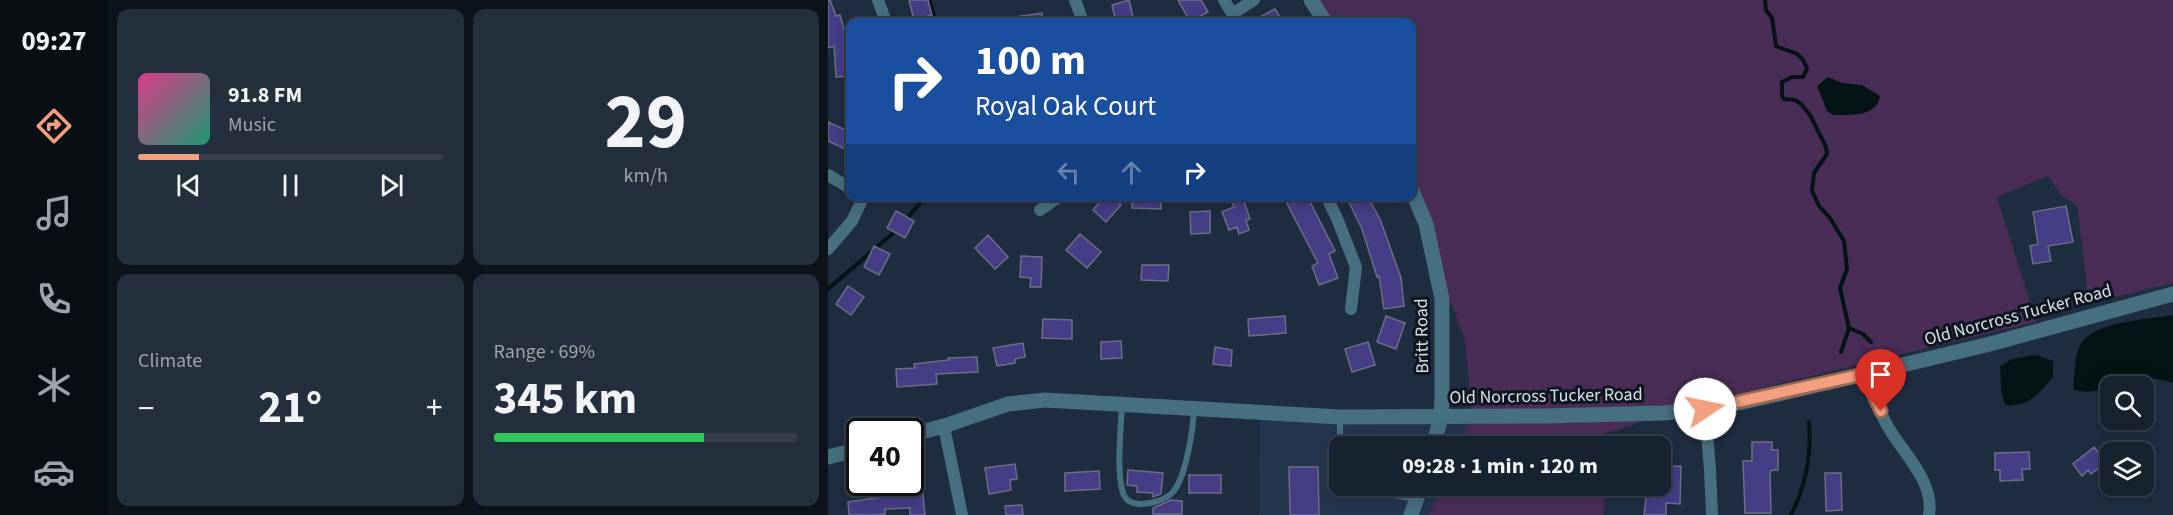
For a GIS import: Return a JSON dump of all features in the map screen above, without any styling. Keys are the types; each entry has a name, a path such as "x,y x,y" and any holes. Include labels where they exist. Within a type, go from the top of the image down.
{"street":[{"path":"878,0 885,18"},
{"path":"1075,0 1082,18"},
{"path":"1224,0 1234,18 1254,0"},
{"path":"1311,0 1322,18"},
{"path":"828,175 846,186"},
{"name":"Britt Road","path":"1416,200 1426,224 1443,299 1441,417 1436,436"},
{"path":"828,249 852,221 862,201"},
{"path":"1040,210 1053,201"},
{"path":"1328,201 1356,267 1351,309"},
{"name":"Old Norcross Tucker Road","path":"924,431 1008,404 1045,400 1340,417 1652,414 1705,409 1990,344 2173,294"},
{"path":"1869,373 1874,396 1887,426 1922,479 1930,507 1929,515"},
{"path":"1705,409 1712,515"},
{"path":"944,426 962,515"},
{"path":"828,457 846,452"},
{"path":"1411,515 1418,496"}],"lane":[{"path":"1122,405 1120,472 1124,493 1128,501 1135,504 1159,500 1170,494 1178,484 1189,443 1194,409"},
{"path":"1340,417 1340,436"}],"shaded area":[{"path":"1313,0 2173,0 2173,283 2089,303 2077,205 2062,196 2048,176 1997,197 2036,322 1712,400 1603,434 1603,436 1464,436 1472,416 1465,341 1414,201 1416,201 1416,18 1326,18"},
{"path":"1828,77 1842,83 1862,85 1880,96 1878,103 1874,108 1862,113 1833,115 1827,111 1817,86"},
{"path":"2173,315 2173,383 2154,379 2154,376 2100,376 2100,390 2089,392 2074,390 2077,355 2081,343 2105,327"},
{"path":"2036,355 2053,361 2053,377 2038,394 2026,402 2005,405 2001,389 2000,366 2012,359"},
{"path":"1472,416 1464,436 1329,436 1329,496 1438,496 1429,515 1259,515 1260,417"},
{"path":"1438,496 1605,496 1603,515 1429,515"}],"building":[{"path":"828,0 830,0 836,16 840,15 846,36 846,76 836,77 834,46 828,48"},
{"path":"909,0 928,0 932,15 914,18"},
{"path":"1129,0 1133,18 1115,18 1112,5"},
{"path":"1178,0 1201,0 1208,12 1197,18 1188,18"},
{"path":"1275,9 1281,18 1258,18"},
{"path":"1042,13 1043,18 1014,18"},
{"path":"828,122 846,130 846,150 828,141"},
{"path":"1101,201 1117,201 1121,205 1106,222 1093,210"},
{"path":"1132,201 1161,201 1161,209 1132,208"},
{"path":"1232,201 1244,201 1250,219 1246,220 1249,230 1239,234 1237,227 1229,230 1222,212 1234,207"},
{"path":"1286,201 1310,201 1335,251 1329,254 1338,278 1319,285 1312,266 1318,263"},
{"path":"1348,201 1370,201 1380,219 1401,278 1404,306 1384,309 1379,276 1377,277 1362,229"},
{"path":"2066,206 2073,242 2048,246 2051,261 2033,264 2030,246 2038,244 2033,212"},
{"path":"896,211 914,221 905,238 887,228"},
{"path":"1210,211 1210,233 1191,234 1190,212"},
{"path":"1080,234 1101,252 1087,268 1066,250"},
{"path":"988,235 1008,257 995,269 975,248"},
{"path":"874,246 890,254 879,275 864,267"},
{"path":"1021,256 1042,257 1041,287 1030,287 1031,278 1020,277"},
{"path":"1142,265 1169,265 1168,281 1141,280"},
{"path":"848,286 864,297 851,315 836,304"},
{"path":"1285,316 1286,333 1249,336 1248,319"},
{"path":"1386,316 1405,323 1396,349 1377,342"},
{"path":"1043,319 1072,320 1072,339 1042,338"},
{"path":"1121,341 1122,358 1101,359 1101,342"},
{"path":"1368,342 1375,365 1352,372 1345,349"},
{"path":"1023,343 1025,357 1015,359 1015,363 997,366 993,348"},
{"path":"1215,347 1232,350 1231,366 1213,364"},
{"path":"977,357 978,372 936,374 937,384 897,387 896,369 915,368 914,364 949,360 948,358"},
{"path":"1752,442 1772,442 1772,450 1778,450 1778,470 1772,470 1770,473 1771,513 1745,513 1743,461 1752,461"},
{"path":"2094,447 2100,454 2100,467 2091,474 2088,470 2082,476 2073,464"},
{"path":"2029,452 2030,469 2022,469 2023,480 2000,481 2000,470 1995,470 1995,453"},
{"path":"1015,464 1017,479 1010,480 1011,490 989,494 985,468"},
{"path":"1671,466 1681,466 1680,504 1666,503 1666,515 1644,515 1646,497 1671,496"},
{"path":"1289,467 1318,467 1319,515 1290,515"},
{"path":"1128,470 1163,473 1161,494 1153,497 1153,493 1137,492 1137,486 1127,485"},
{"path":"1099,471 1100,489 1065,491 1065,473"},
{"path":"1825,473 1841,473 1842,510 1826,511"},
{"path":"1189,475 1221,475 1221,493 1189,493"},
{"path":"890,496 923,496 925,515 910,515 910,508 885,509 885,514 879,515 849,515 848,502"},
{"path":"1171,500 1182,501 1182,514 1153,514 1153,508"},
{"path":"1022,505 1023,515 1006,515 1005,506"}],"waterway":[{"path":"929,0 935,18"},
{"path":"1765,0 1766,10 1772,18 1776,46 1798,55 1807,69 1803,77 1792,77 1782,82 1782,96 1784,99 1795,100 1801,104 1810,115 1826,147 1827,154 1814,173 1812,191 1819,206 1830,218 1844,241 1847,269 1840,288 1849,328 1841,352"},
{"path":"905,221 922,201"},
{"path":"828,289 898,229"},
{"path":"1849,328 1863,334 1871,342"},
{"path":"1791,515 1807,470 1810,446 1809,422"}],"route":[{"path":"1705,409 1869,373 1874,396 1881,411"}]}
